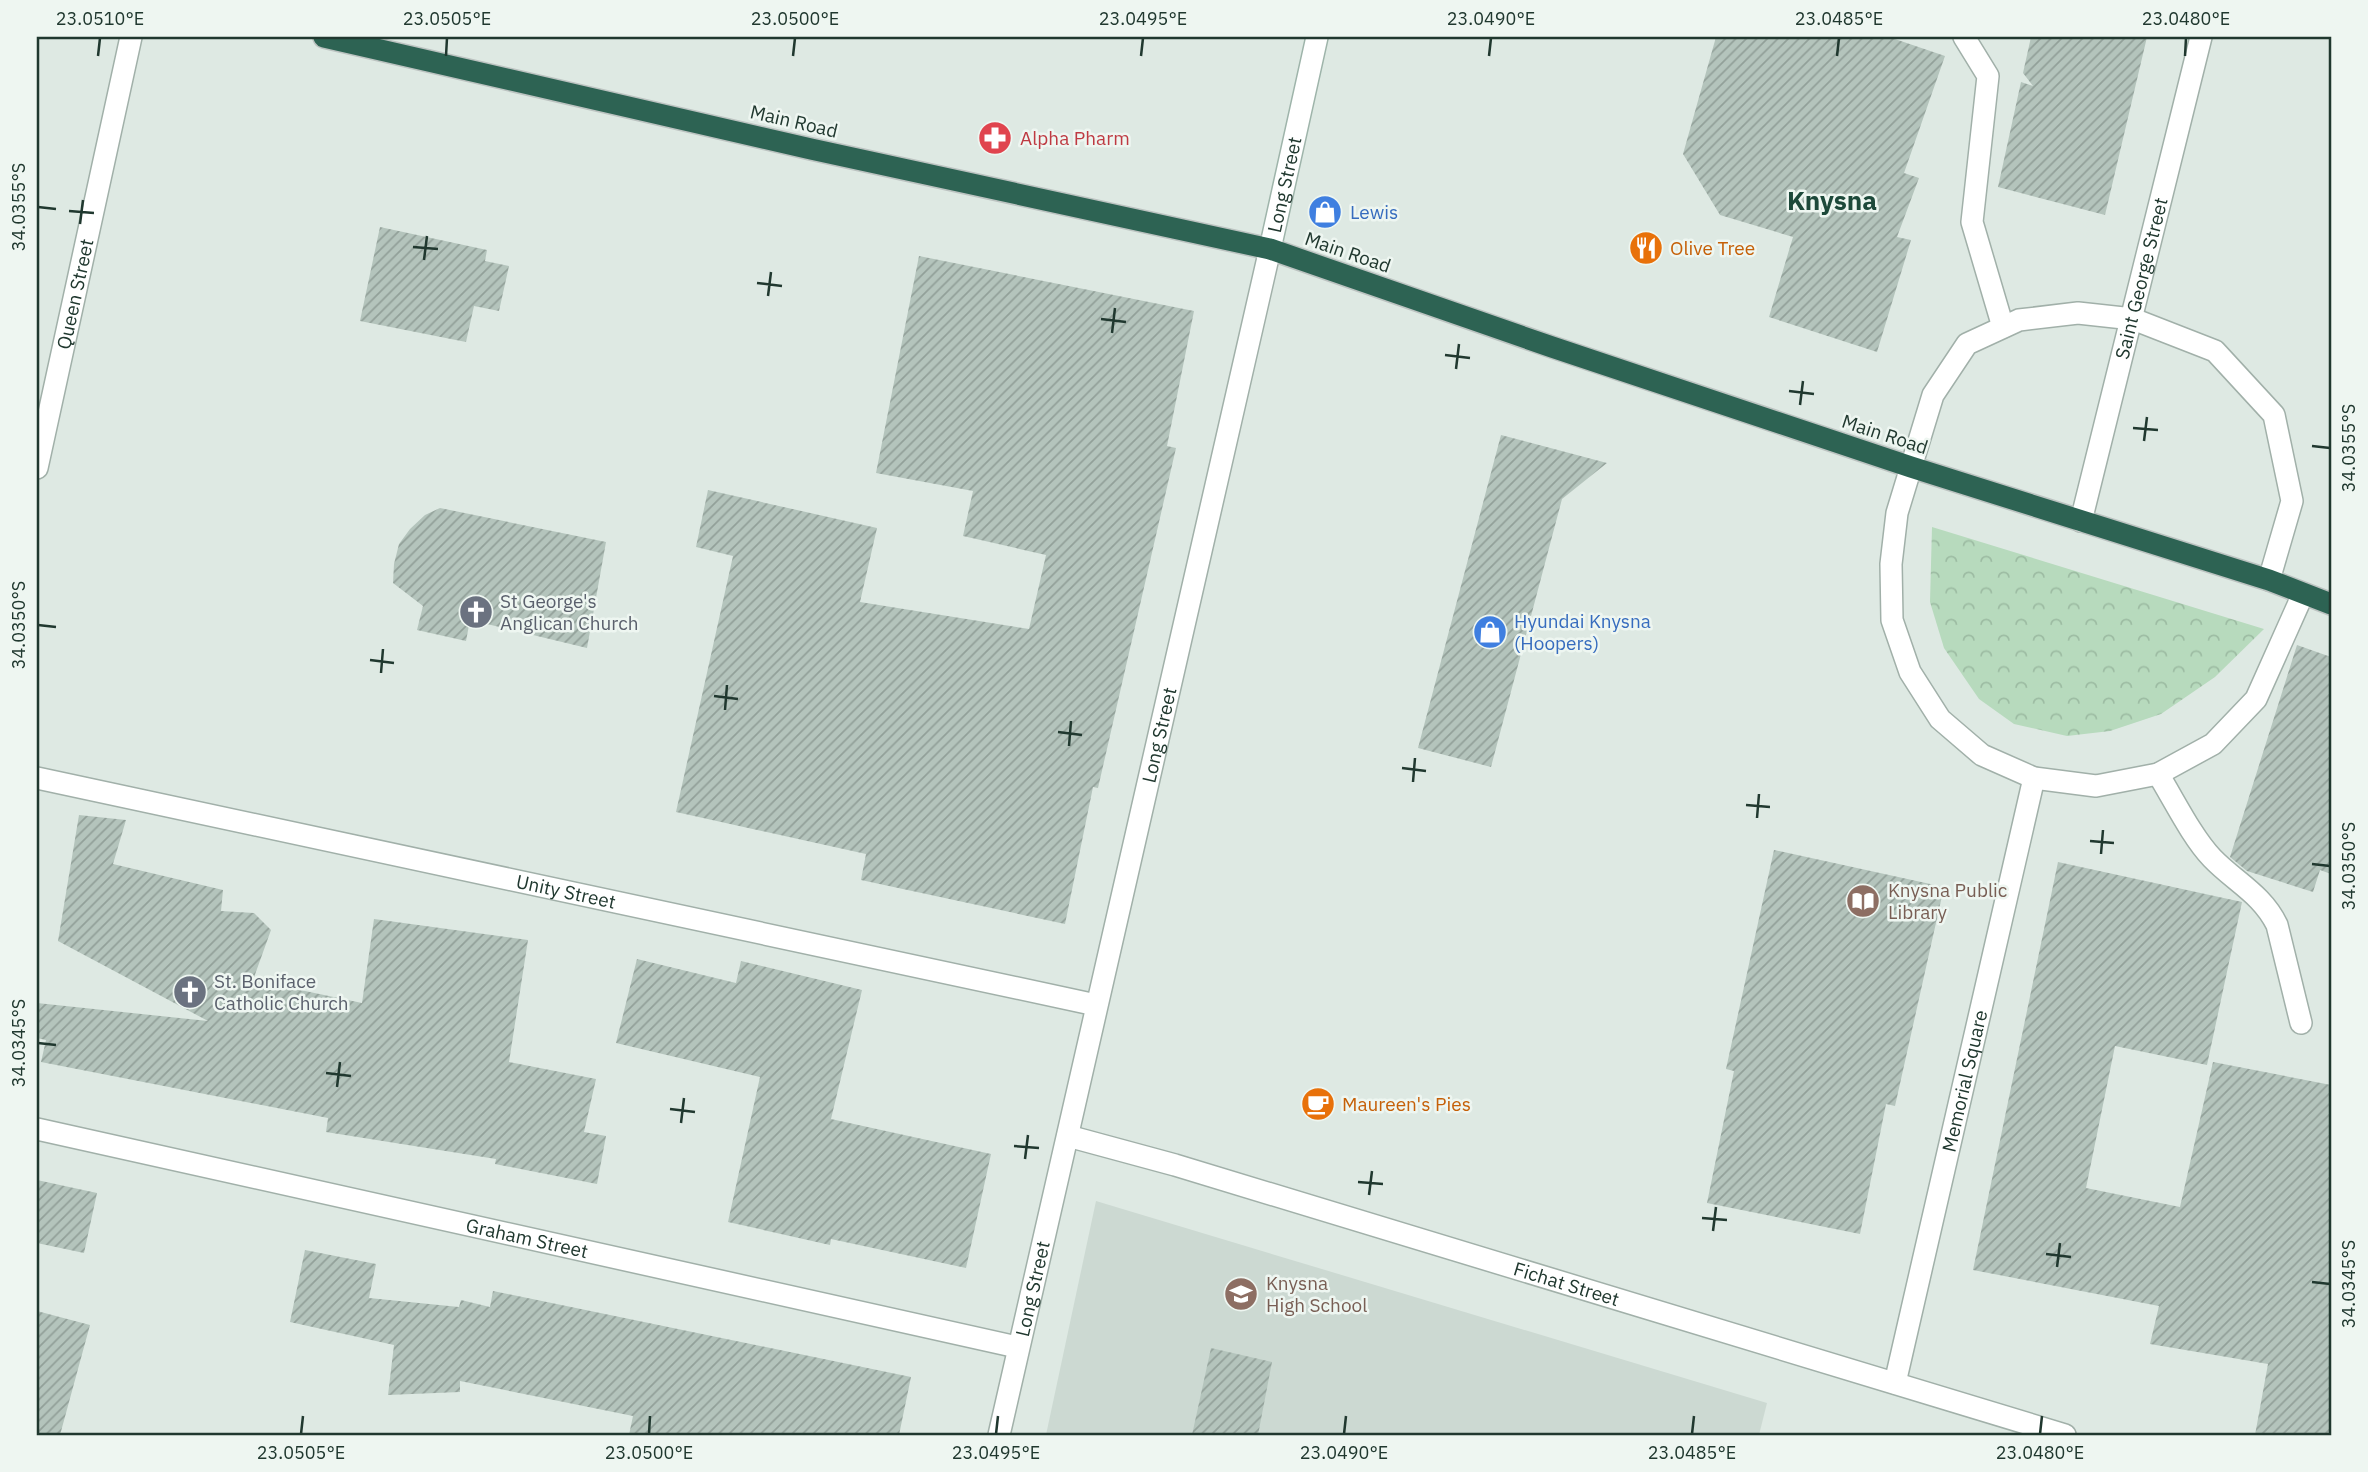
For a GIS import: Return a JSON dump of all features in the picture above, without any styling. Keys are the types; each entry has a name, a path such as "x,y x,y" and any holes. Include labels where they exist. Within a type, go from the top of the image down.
{"highway":[{"name":"Main Road","path":"324,37 811,149 1270,249 1911,467 2269,580 2331,604"}],"street":[{"name":"Queen Street","path":"37,468 131,37"},
{"name":"Long Street","path":"999,1435 1317,37"},
{"path":"1964,37 1988,76 1972,222 2003,327"},
{"name":"Saint George Street","path":"2081,521 2201,37"},
{"path":"2269,580 2292,501 2274,415 2215,351 2133,319 2078,313 2019,320 1967,344 1933,395 1897,513 1891,564 1892,620 1910,672 1940,719 1982,755 2034,778 2096,786 2158,774 2213,744 2256,699 2303,594"},
{"path":"2158,774 2211,858 2257,895 2270,910 2277,925 2301,1023"},
{"name":"Unity Street","path":"37,778 1096,1005"},
{"name":"Memorial Square","path":"1895,1384 2034,778"},
{"name":"Graham Street","path":"37,1129 1017,1347"},
{"name":"Fichat Street","path":"1068,1136 1175,1165 2065,1435"}],"shaded area":[{"name":"Knysna High School","path":"1096,1201 1767,1403 1759,1435 1046,1435"}],"green space":[{"path":"1932,527 2264,629 2215,677 2161,714 2110,731 2067,736 2014,724 1979,699 1944,648 1930,602"}],"building":[{"path":"1716,37 1889,37 1945,56 1904,173 1919,178 1897,237 1911,240 1877,352 1769,317 1793,237 1720,215 1683,154"},
{"path":"2031,37 2147,37 2105,215 1998,187 2021,82 2033,86 2023,73"},
{"path":"380,227 487,250 485,261 509,266 499,311 474,306 466,342 360,321"},
{"path":"919,256 1194,311 1167,446 1176,448 1098,788 1093,787 1065,924 861,880 866,854 676,812 733,556 696,547 708,490 877,528 860,602 1029,629 1046,555 963,536 973,491 876,473"},
{"path":"1501,435 1607,463 1562,499 1491,767 1418,748"},
{"path":"440,508 606,542 587,648 470,620 466,641 417,630 423,606 393,583 394,564 399,544 410,529 425,515"},
{"path":"2297,645 2331,657 2331,874 2320,870 2313,892 2247,871 2230,857"},
{"path":"79,815 126,820 113,864 223,890 221,911 254,913 271,930 253,980 362,1003 374,919 528,940 509,1062 596,1079 584,1132 606,1136 597,1184 495,1164 496,1159 326,1132 328,1118 41,1062 46,1040 37,1038 37,1003 208,1021 58,941"},
{"path":"1774,850 1944,887 1895,1106 1886,1104 1860,1234 1707,1203 1734,1071 1726,1069"},
{"path":"2058,862 2242,902 2207,1065 2115,1046 2086,1188 2180,1207 2213,1062 2331,1085 2331,1435 2255,1435 2268,1364 2150,1344 2159,1306 1973,1270"},
{"path":"637,959 736,983 741,961 862,990 831,1119 991,1154 966,1268 831,1239 830,1245 728,1222 760,1077 616,1043"},
{"path":"37,1180 97,1193 84,1253 37,1243"},
{"path":"305,1250 376,1264 369,1298 459,1307 461,1300 490,1307 493,1291 911,1377 899,1435 629,1435 633,1416 460,1381 460,1392 388,1395 394,1345 290,1322"},
{"path":"37,1311 90,1325 60,1435 37,1435"},
{"path":"1211,1348 1272,1362 1258,1435 1192,1435"}],"place":[{"name":"Alpha Pharm","path":"995,138"},
{"name":"Lewis","path":"1325,212"},
{"name":"Olive Tree","path":"1646,248"},
{"name":"St George's Anglican Church","path":"476,612"},
{"name":"Hyundai Knysna (Hoopers)","path":"1490,632"},
{"name":"Knysna Public Library","path":"1863,901"},
{"name":"St. Boniface Catholic Church","path":"190,992"},
{"name":"Maureen's Pies","path":"1318,1104"},
{"name":"Knysna High School","path":"1241,1294"}],"district":[{"name":"Knysna","path":"1832,200"}]}
